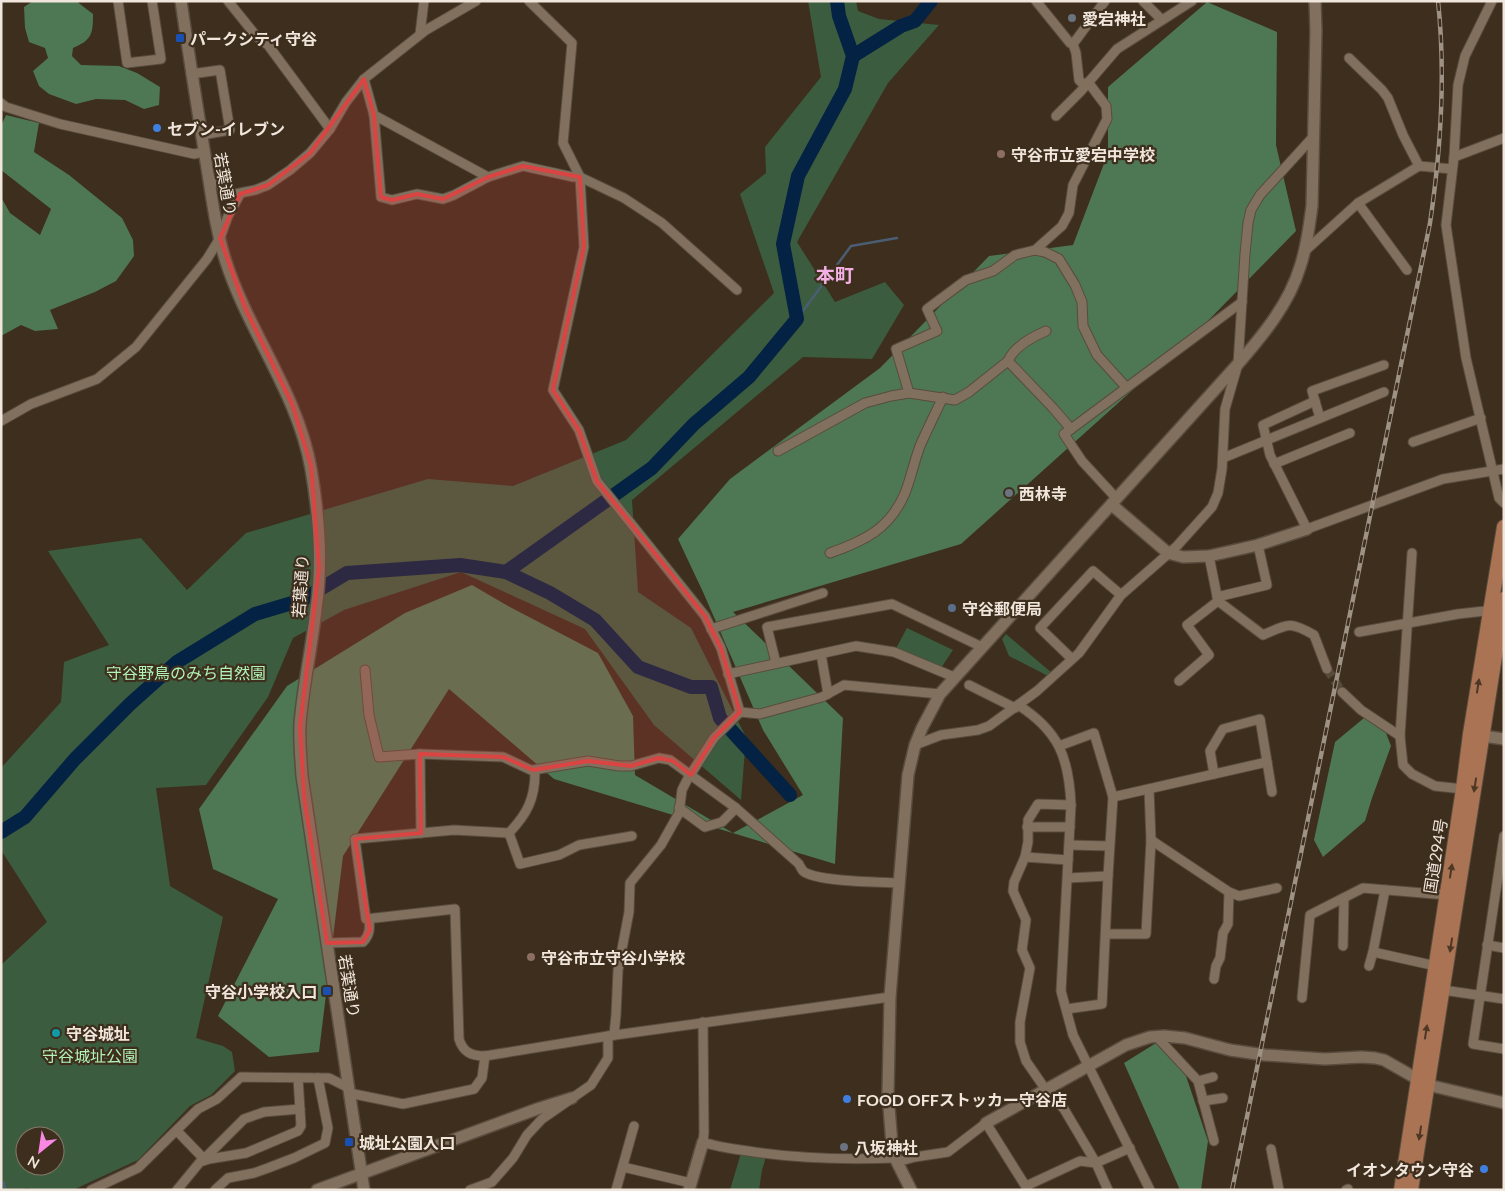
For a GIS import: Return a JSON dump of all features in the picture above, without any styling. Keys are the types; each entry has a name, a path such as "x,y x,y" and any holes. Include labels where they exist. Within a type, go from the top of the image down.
{"highway":[{"name":"国道294号","path":"1401,1190 1444,990 1476,735 1499,606 1504,527"},
{"name":"国道294号","path":"1411,1190 1436,966 1463,789 1476,735"}],"street":[{"path":"118,1 127,63 161,59 152,1"},
{"name":"若葉通り","path":"181,1 204,152 220,238 228,268 245,308 292,404 311,466 320,538 317,608 303,695 300,748 304,797 364,1190"},
{"path":"228,1 257,37 268,45 330,129"},
{"path":"420,34 424,1"},
{"path":"209,178 235,194 268,185 310,153 330,129 346,102 364,79 420,34 476,1"},
{"path":"529,1 572,43 563,143 580,177 584,248 553,390 579,430 598,481 705,616 721,648 740,712"},
{"path":"1034,250 1062,226 1069,214 1073,185 1107,119 1106,106 1086,84 1079,80 1073,44 1070,43 1036,1"},
{"path":"1073,44 1105,1"},
{"path":"1143,1 1162,20"},
{"path":"1056,116 1117,49 1192,1"},
{"path":"911,1190 892,1145 888,1094 890,997 908,775 915,745 929,712 940,694 1256,344 1282,306 1300,268 1305,251 1312,206 1315,1"},
{"path":"1489,2 1465,56 1458,85 1454,157 1446,226 1466,358 1499,498 1504,502"},
{"path":"1349,58 1388,98 1403,135 1419,166"},
{"path":"191,74 220,70 230,130 202,135"},
{"path":"364,79 374,115 381,197 392,200 417,194 443,198 454,195 488,177 523,166 580,177 624,198 662,223 737,290"},
{"path":"1,103 6,107 60,124 187,153 204,152"},
{"path":"374,115 488,177"},
{"path":"915,745 941,735 978,730 989,726 1037,691 1072,659 1122,595 1196,526 1212,507 1218,493 1223,458 1222,443 1225,409 1238,364 1248,223 1251,210 1260,195 1313,137"},
{"path":"1454,157 1504,138"},
{"path":"1305,251 1358,203 1419,166 1452,169"},
{"path":"1,421 31,404 98,379 136,347 207,258 220,238 228,216 240,194"},
{"path":"1358,203 1406,270"},
{"path":"909,394 896,349 937,330 927,309 966,280 993,271 1015,255 1034,250 1045,252 1059,259 1075,285 1082,302 1084,326 1097,355 1126,387"},
{"path":"1242,302 1064,434 1114,502 1168,553 1183,557 1209,556 1258,545 1443,479 1504,468"},
{"path":"778,451 865,403 891,396 909,394 955,400 969,392 1008,361 1011,354 1032,337 1046,331"},
{"path":"1008,361 1071,429"},
{"path":"1320,418 1312,391 1384,365"},
{"path":"1223,458 1384,392"},
{"path":"830,553 876,532 892,516 904,494 920,446 943,398"},
{"path":"1307,529 1270,455 1263,425 1315,400"},
{"path":"1413,442 1481,418"},
{"path":"1274,464 1350,433"},
{"path":"1179,681 1209,655 1188,626 1218,599 1267,585 1258,545"},
{"path":"1412,553 1400,736 1403,765 1412,774 1434,786 1463,789"},
{"path":"1209,556 1218,599 1263,635 1286,626 1296,626 1314,635 1327,669"},
{"path":"1072,659 1040,628 1093,570 1122,595"},
{"path":"711,629 823,593"},
{"path":"776,663 767,627 892,604 982,648"},
{"path":"1359,632 1499,606"},
{"path":"728,674 856,646 894,652 954,677"},
{"path":"821,654 828,694"},
{"path":"365,670 369,715 379,757 420,754 503,757 533,770 588,761 619,766 631,766 659,758 674,761 736,808 799,864 803,871 814,876 828,878 899,884"},
{"path":"740,712 760,714 822,697 844,685 940,694"},
{"path":"969,685 1036,716 1046,726 1059,746 1067,767 1071,805 1062,991 1073,1035 1150,1190"},
{"path":"1342,692 1361,710 1400,736"},
{"path":"470,1190 495,1186 526,1135 542,1119 591,1086 608,1058 616,1015 618,970 629,912 630,883 661,845 679,813 682,790 714,738 740,712"},
{"path":"1214,774 1210,751 1224,729 1260,719 1272,792"},
{"path":"1059,746 1094,733 1113,797 1102,1004 1067,1008"},
{"path":"1476,735 1504,739"},
{"path":"420,754 421,833"},
{"path":"1113,797 1267,762"},
{"path":"509,833 521,820 531,804 535,780 535,772 533,770"},
{"path":"1106,934 1146,934 1151,840 1149,789"},
{"path":"1071,805 1038,804 1028,820 1028,842 1025,857 1014,882 1013,891 1026,920 1022,950 1030,968 1020,1022 1020,1042 1026,1061 1046,1090 1064,1109 1096,1163 1108,1190"},
{"path":"679,808 705,827 722,822 736,808"},
{"path":"1027,827 1070,828"},
{"path":"326,944 363,942 370,930 369,919 366,919 356,839 454,830 509,833"},
{"path":"509,833 520,864 559,854 579,845 632,836"},
{"path":"1504,836 1499,897 1487,945 1473,1044 1504,1049"},
{"path":"1151,840 1229,892 1239,896 1277,888"},
{"path":"1069,845 1110,846"},
{"path":"1025,857 1068,860"},
{"path":"1068,878 1108,876"},
{"path":"1302,998 1310,915 1363,888 1447,895"},
{"path":"1369,966 1385,890"},
{"path":"1214,979 1216,966 1220,958 1223,932 1228,924 1229,892"},
{"path":"1343,946 1344,898"},
{"path":"369,919 455,909 458,1039 468,1053 485,1056 611,1035 890,997"},
{"path":"1487,945 1504,948"},
{"path":"1373,952 1436,966"},
{"path":"1444,990 1504,999"},
{"path":"623,1167 690,1186 704,1133 703,1022"},
{"path":"1156,1036 1198,1081 1214,1141"},
{"path":"703,1142 770,1155 854,1160 897,1160 948,1152 986,1123 1126,1044 1156,1036 1185,1038 1230,1050 1265,1055 1325,1059 1375,1058 1384,1060 1423,1083 1504,1103"},
{"path":"91,1190 138,1168 198,1109 217,1099 240,1077 329,1078 349,1090 404,1104 470,1091 479,1084 485,1056"},
{"path":"1198,1081 1213,1077"},
{"path":"204,1160 246,1153 296,1133 301,1126 298,1078"},
{"path":"215,1190 228,1178 268,1168 326,1143 328,1128 318,1078"},
{"path":"317,1190 537,1109 572,1098"},
{"path":"1203,1101 1223,1098"},
{"path":"177,1190 200,1162 244,1119 264,1112 300,1109"},
{"path":"986,1123 1027,1188 1080,1161 1096,1163 1130,1148"},
{"path":"616,1190 634,1126"},
{"path":"177,1131 204,1160"},
{"path":"1271,1149 1279,1190"}],"highlighted area":[{"path":"364,79 374,115 381,197 392,200 417,194 443,199 488,177 523,166 580,177 584,247 553,390 579,430 597,481 705,616 721,648 740,712 714,738 691,775 673,761 659,758 631,766 588,761 533,770 503,757 420,754 421,833 355,839 370,930 363,942 327,943 304,797 300,726 319,568 311,466 292,404 245,308 220,238 240,194 268,185 310,153"}],"green space":[{"path":"33,1 76,1 93,14 93,27 90,36 73,48 72,56 81,65 119,66 137,73 160,87 159,105 144,109 125,100 96,99 76,104 49,94 39,86 33,71 48,58 45,48 29,42 25,28 24,7"},
{"name":"守谷野鳥のみち自然園","path":"808,1 856,1 858,11 879,19 939,25 888,83 797,242 835,302 885,282 904,305 872,359 803,357 632,500 638,592 691,628 746,737 741,800 654,725 585,629 461,572 344,610 293,638 268,697 206,785 156,788 170,886 223,917 196,1038 223,1046 232,1052 235,1071 211,1095 190,1106 138,1160 73,1190 35,1190 26,1188 23,1190 1,1190 1,965 47,922 1,850 1,768 61,702 64,662 109,645 48,551 141,538 187,590 246,533 428,479 513,486 626,440 774,293 740,194 766,173 765,147 821,77"},
{"path":"1207,2 1277,32 1276,145 1296,231 1195,334 961,544 733,612 843,718 835,864 554,779 449,689 343,856 319,1052 269,1057 218,1016 278,899 213,869 199,809 287,686 405,613 472,585 598,653 633,716 635,775 733,833 803,795 763,730 678,539 730,479 880,368 989,256 1073,245 1108,153 1108,87"},
{"path":"6,115 39,123 34,152 69,175 122,218 133,240 134,256 116,281 95,292 50,310 58,329 35,331 21,325 1,336 1,197 10,213 40,235 51,209 1,170 1,126"},
{"path":"907,628 953,650 939,671 894,652"},
{"path":"1006,634 1052,673 1048,676 1009,656 1002,639"},
{"path":"1364,718 1386,733 1391,746 1365,821 1323,857 1314,840 1335,742"},
{"path":"1156,1043 1185,1073 1208,1141 1201,1190 1180,1190 1124,1063"},
{"path":"741,1153 766,1157 759,1190 730,1190"}],"waterway":[{"path":"1,832 25,817 75,759 130,704 177,662 255,614 302,600 347,573 460,565 506,572 652,468 694,424 749,377 797,319 783,244 798,176 845,89 853,56 839,16 837,1"},
{"path":"853,56 901,26 915,21 931,1"},
{"path":"797,319 851,246 897,238"},
{"path":"506,572 550,593 595,620 638,667 691,687 711,687 720,718 790,795"},
{"path":"1,1181 4,1183 5,1190"}],"tunnel":[{"path":"1327,669 1342,692"}],"railway":[{"path":"1232,1190 1430,223 1437,168 1442,85 1438,1"}],"place":[{"name":"愛宕神社","path":"1072,18"},
{"name":"パークシティ守谷","path":"180,38"},
{"name":"セブン-イレブン","path":"157,128"},
{"name":"守谷市立愛宕中学校","path":"1001,154"},
{"name":"西林寺","path":"1009,493"},
{"name":"守谷郵便局","path":"952,608"},
{"name":"守谷市立守谷小学校","path":"531,957"},
{"name":"守谷小学校入口","path":"327,991"},
{"name":"守谷城址","path":"56,1033"},
{"name":"FOOD OFFストッカー守谷店","path":"847,1099"},
{"name":"城址公園入口","path":"349,1142"},
{"name":"八坂神社","path":"844,1147"},
{"name":"イオンタウン守谷","path":"1484,1169"}],"district":[{"name":"本町","path":"835,274"}],"park label":[{"name":"守谷城址公園","path":"90,1055"}]}
